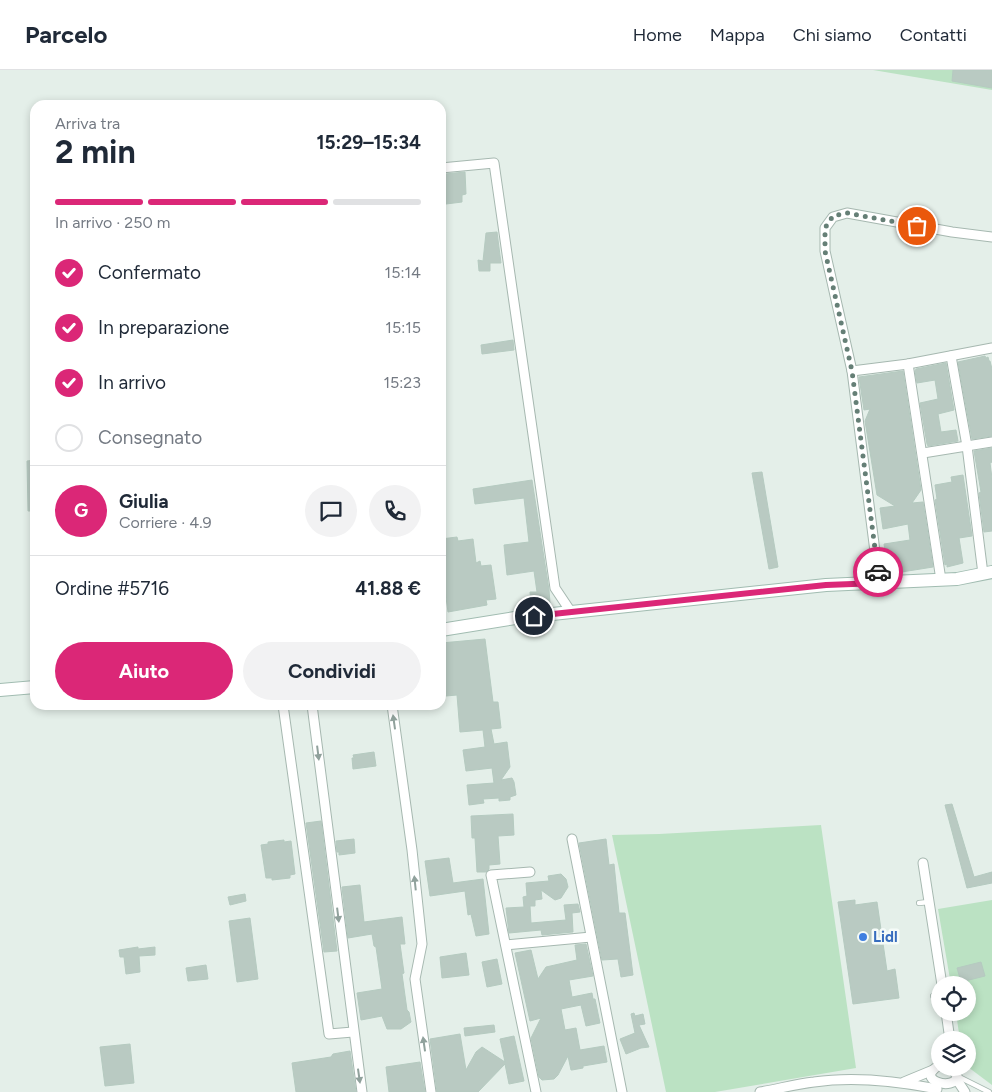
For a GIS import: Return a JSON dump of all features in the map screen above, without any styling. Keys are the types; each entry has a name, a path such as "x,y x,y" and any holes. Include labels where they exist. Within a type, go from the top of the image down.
{"street":[{"path":"446,168 494,163 554,588 571,612"},
{"path":"879,583 852,371 825,251 825,228 833,216 847,213 952,232 992,237"},
{"path":"852,371 908,364 992,348"},
{"path":"446,629 515,618 826,585 957,579 987,573 952,356"},
{"path":"908,364 942,580"},
{"path":"923,453 992,442"},
{"path":"0,690 30,687"},
{"path":"285,710 329,1034 353,1032"},
{"path":"313,710 362,1092"},
{"path":"393,710 412,850 422,944 415,979 431,1092"},
{"path":"572,839 622,1092"},
{"path":"924,863 941,976"},
{"path":"530,872 491,875 536,1092"},
{"path":"506,945 592,937"},
{"path":"904,1082 931,1068"},
{"path":"931,1076 932,1082 944,1090"},
{"path":"760,1092 814,1082 848,1079 904,1082 944,1090 953,1087 955,1076"},
{"path":"957,1076 965,1092"}],"lane":[{"path":"919,904 929,902"},
{"path":"960,1076 988,1092"}],"green space":[{"path":"873,70 992,70 992,90"},
{"path":"821,825 856,1068 715,1092 666,1092 612,835"},
{"path":"992,900 992,1085 976,1073 976,1031 959,1031 957,1021 976,1021 976,976 949,976 938,909"}],"building":[{"path":"953,70 992,70 992,88 952,81"},
{"path":"465,172 466,194 462,195 462,202 446,204 446,174"},
{"path":"497,232 501,263 490,263 490,271 479,271 478,260 483,261 486,233"},
{"path":"513,340 514,350 482,354 481,345"},
{"path":"985,356 986,358 988,357 992,369 992,436 972,439 958,362"},
{"path":"946,363 954,410 938,414 941,432 956,430 958,441 928,446 920,403 938,399 935,380 917,383 915,371 916,369"},
{"path":"903,371 921,490 912,503 923,502 933,567 889,574 884,544 910,540 908,524 883,529 880,508 895,506 877,495 865,421 870,409 864,410 859,377"},
{"path":"992,448 992,462 990,463 992,478 992,531 984,532 979,493 981,492 974,451"},
{"path":"27,461 30,461 30,511 28,511"},
{"path":"762,472 778,567 769,569 752,473"},
{"path":"963,475 972,536 959,538 963,563 947,567 947,564 945,565 935,500 937,499 935,485 952,482 951,477"},
{"path":"532,480 550,603 531,603 530,592 537,592 534,571 507,575 504,545 529,542 524,498 475,504 473,489"},
{"path":"457,537 458,541 473,539 476,563 480,561 481,566 491,565 496,599 486,600 487,605 448,612 446,597 446,538"},
{"path":"485,639 493,702 498,702 501,728 491,729 494,744 507,742 510,767 501,780 512,778 514,782 516,795 510,797 510,800 499,801 499,798 483,799 484,803 469,805 467,785 494,783 492,768 466,771 463,750 485,747 483,730 460,732 457,695 446,696 446,643"},
{"path":"374,752 376,766 353,769 353,755"},
{"path":"952,804 974,877 992,872 992,883 967,888 945,805"},
{"path":"513,814 514,835 498,836 500,864 489,865 489,869 486,872 477,872 475,838 472,838 471,816"},
{"path":"321,821 337,951 324,952 306,823"},
{"path":"354,839 355,853 339,855 336,841"},
{"path":"606,839 609,865 614,864 619,913 625,913 633,975 621,977 618,959 602,960 579,843"},
{"path":"284,840 284,842 291,841 295,874 290,875 290,878 272,880 272,878 266,878 261,845"},
{"path":"449,858 453,883 483,879 489,934 476,936 471,914 468,915 465,891 430,896 425,861"},
{"path":"561,874 566,879 568,887 561,898 555,900 541,890 542,899 535,900 535,906 530,906 531,923 566,920 564,905 578,904 580,912 572,913 573,932 542,935 541,930 509,933 506,908 524,907 523,897 527,896 526,883 549,881 548,876"},
{"path":"360,885 364,922 402,917 405,944 400,944 404,973 402,974 407,1010 411,1022 401,1029 387,1029 382,1016 361,1020 357,993 382,989 376,947 374,946 372,934 348,938 342,887"},
{"path":"245,894 246,901 230,905 228,897"},
{"name":"Lidl","path":"855,900 855,905 877,902 887,971 895,969 899,998 853,1004 838,902"},
{"path":"250,918 258,979 237,982 229,921"},
{"path":"586,944 593,976 569,980 572,997 592,993 600,1023 586,1026 581,1005 561,1009 565,1030 576,1028 580,1050 604,1046 607,1062 571,1070 568,1056 554,1079 542,1080 539,1077 531,1038 541,1018 530,1021 515,953 531,950 538,979 546,967 577,960 575,945"},
{"path":"138,947 138,949 155,947 155,955 139,956 140,972 126,974 124,957 120,957 119,950"},
{"path":"466,953 469,975 442,978 440,957"},
{"path":"497,959 502,984 487,987 482,962"},
{"path":"981,962 985,976 976,978 976,976 959,976 957,968"},
{"path":"206,965 208,979 188,981 186,968"},
{"path":"634,1013 635,1016 643,1014 645,1024 639,1025 649,1047 626,1054 620,1039 635,1033 631,1014"},
{"path":"494,1025 495,1032 465,1036 464,1028"},
{"path":"460,1034 466,1070 476,1052 482,1047 505,1062 500,1039 514,1036 524,1081 509,1084 505,1064 478,1092 437,1092 430,1039"},
{"path":"130,1044 134,1083 105,1086 100,1047"},
{"path":"350,1051 356,1092 296,1092 292,1063 331,1057 333,1054"},
{"path":"420,1062 425,1092 389,1092 386,1067"}],"way so far":[{"path":"878,572 852,371 825,251 825,228 833,216 847,213 917,226"}],"place":[{"name":"Lidl","path":"863,937"}],"route":[{"path":"534,616 826,585 879,583 878,572"}]}
